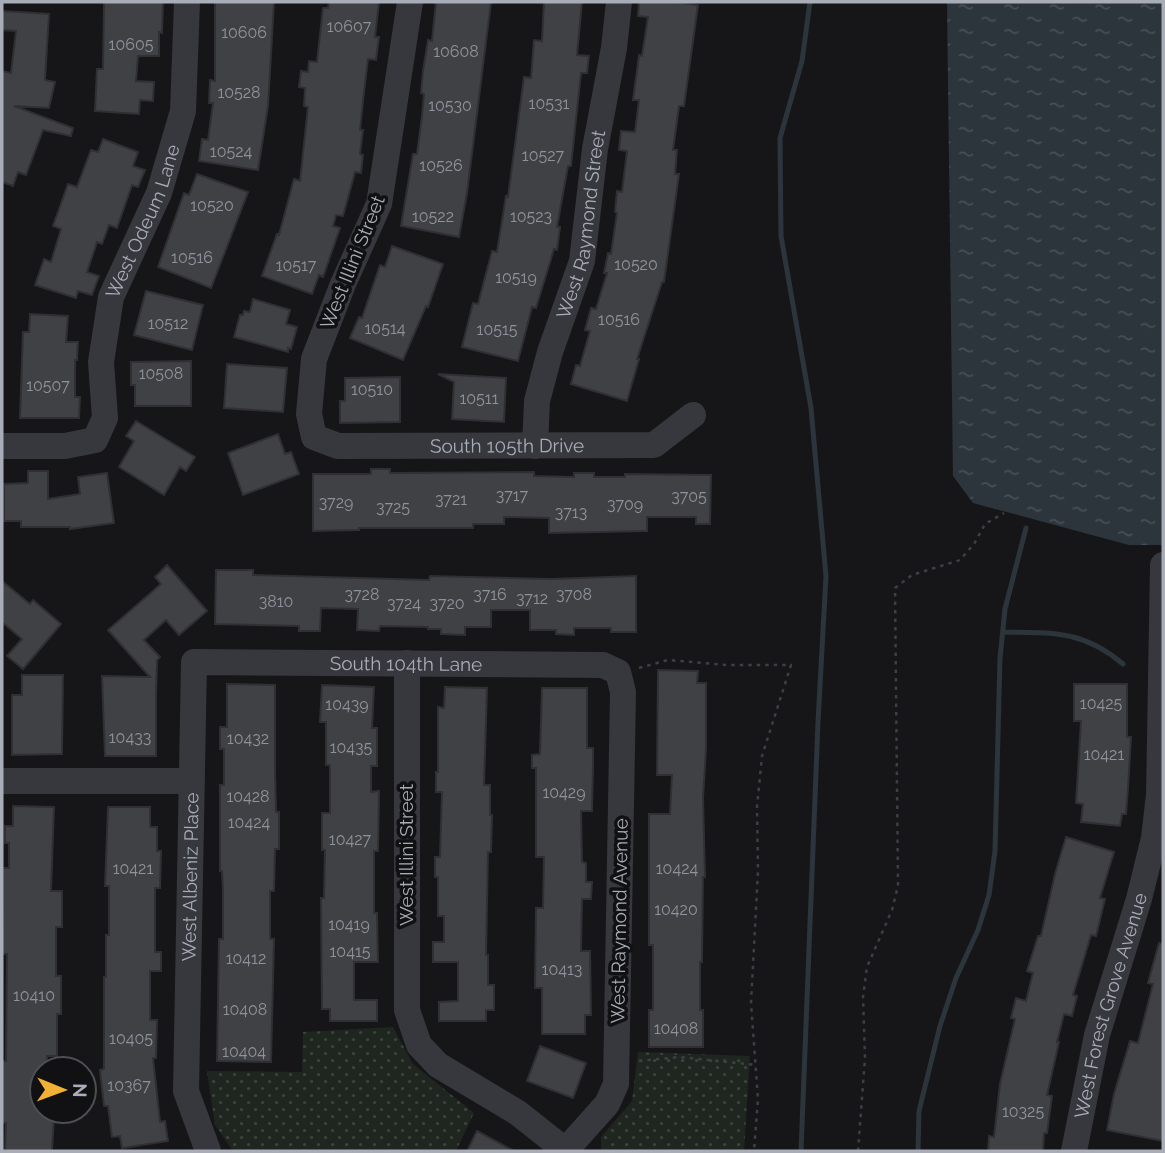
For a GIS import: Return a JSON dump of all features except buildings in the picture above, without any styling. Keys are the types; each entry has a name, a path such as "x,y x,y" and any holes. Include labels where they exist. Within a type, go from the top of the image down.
{"street":[{"name":"West Odeum Lane","path":"2,446 65,446 94,440 105,418 101,362 111,297 159,193 183,111 187,2"},
{"name":"West Illini Street","path":"314,437 309,414 314,359 343,284 379,204 410,2"},
{"name":"West Raymond Street","path":"535,446 537,401 550,352 582,261 595,149 614,48 619,2"},
{"name":"South 105th Drive","path":"314,437 338,446 654,444 693,415"},
{"name":"West Forest Grove Avenue","path":"1074,1151 1097,1035 1139,899 1154,838 1159,795 1163,565"},
{"name":"South 104th Lane","path":"194,662 603,664 618,672"},
{"name":"West Albeniz Place","path":"194,662 186,1091 208,1151"},
{"name":"West Illini Street","path":"407,663 407,1010 419,1045 438,1065 518,1113 565,1151"},
{"name":"West Raymond Avenue","path":"565,1151 607,1104 616,1084 623,692 618,672"},
{"path":"2,781 191,781"}],"path":[{"path":"858,1151 864,1058 863,997 867,967 892,910 898,886 895,588 912,575 960,560 974,544 985,524 1004,513"},
{"path":"618,672 668,660 726,665 791,665 762,756 757,807 758,871 751,1003 758,1099 754,1151"},
{"path":"617,1059 646,1062 680,1057 757,1065"}],"shaded area":[{"path":"393,1027 413,1064 474,1113 456,1151 233,1151 215,1125 207,1071 302,1072 303,1032"},
{"path":"638,1052 750,1056 744,1151 601,1151 601,1137 632,1101"}],"water":[{"path":"947,2 1163,2 1163,545 1129,545 973,503 953,476"}],"waterway":[{"path":"801,1151 826,576 811,408 781,236 780,138 802,61 810,2"},
{"path":"918,1151 919,1111 940,1026 989,895 995,851 1000,658 1005,609 1026,528"},
{"path":"1003,632 1052,634 1081,639 1123,664"}]}
